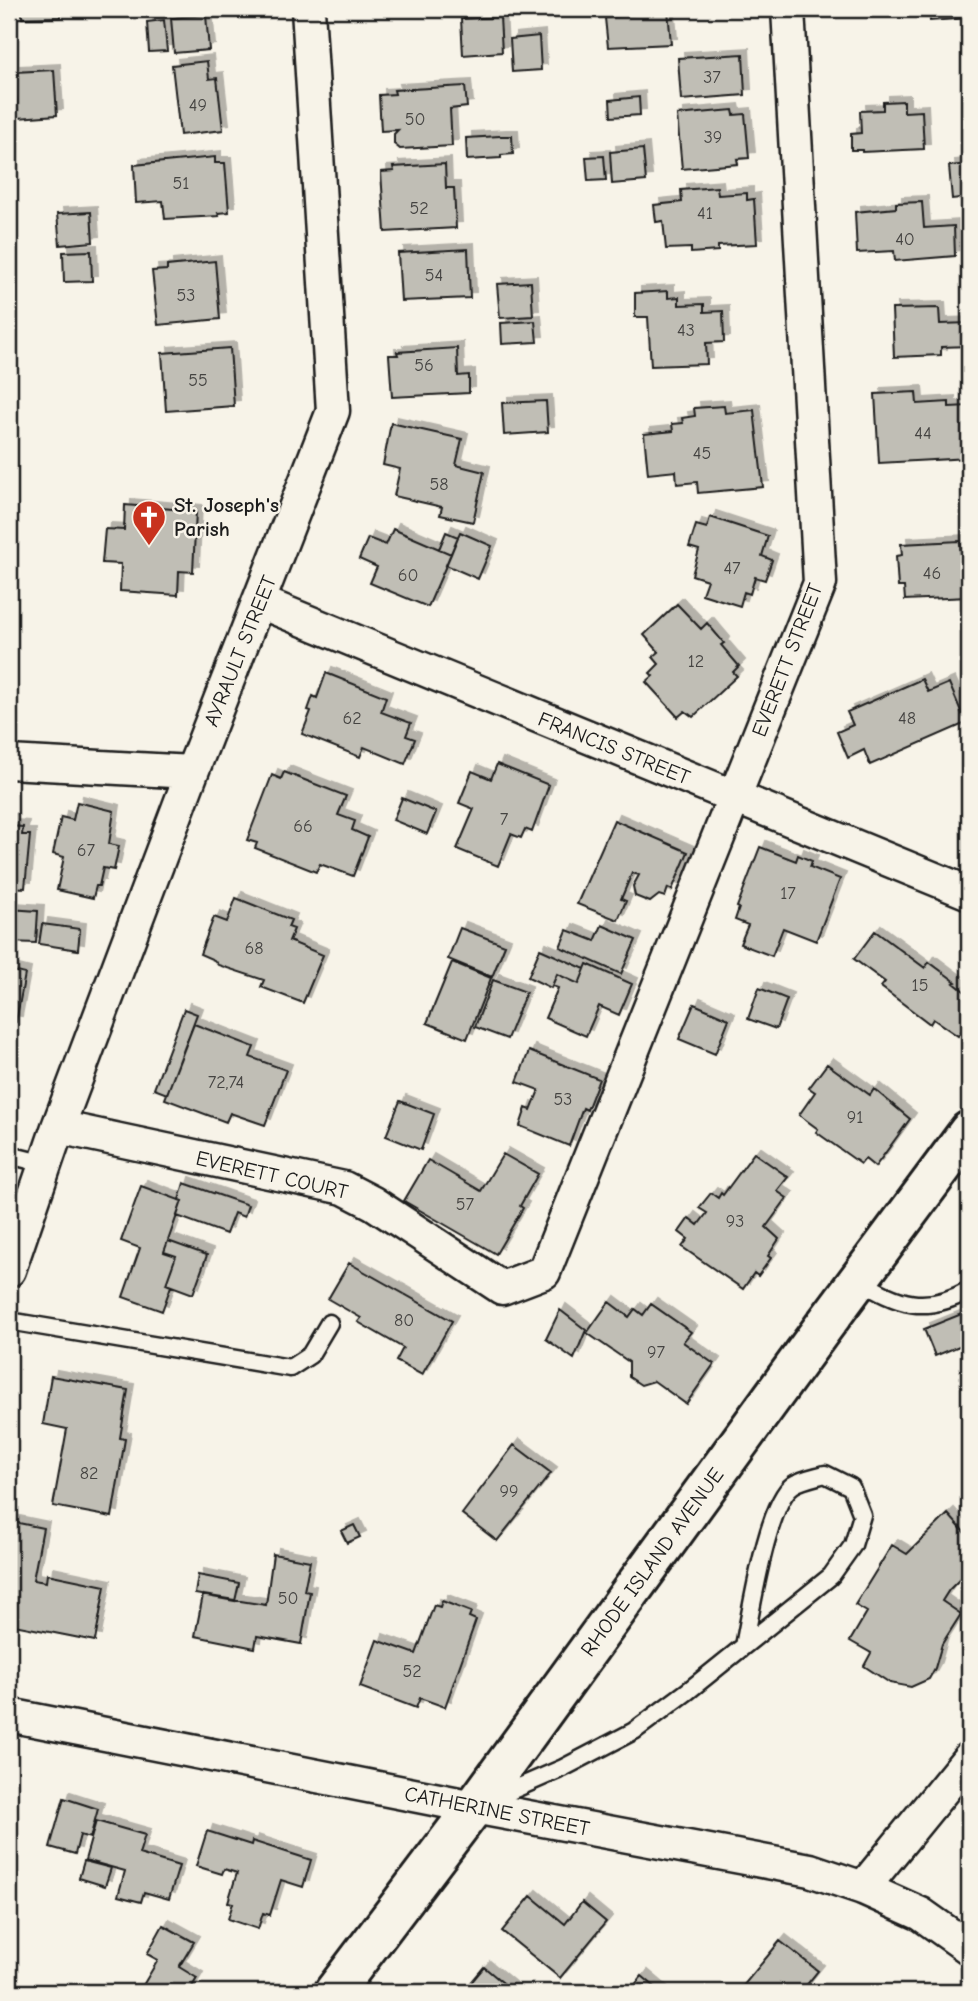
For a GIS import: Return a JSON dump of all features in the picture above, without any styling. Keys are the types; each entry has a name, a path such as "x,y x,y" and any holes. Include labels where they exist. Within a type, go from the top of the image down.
{"street":[{"name":"AYRAULT STREET","path":"9,1270 58,1127 192,772 333,411 308,9"},
{"name":"EVERETT STREET","path":"544,1272 820,583 788,9"},
{"name":"FRANCIS STREET","path":"260,601 969,893"},
{"path":"9,762 192,772"},
{"name":"EVERETT COURT","path":"58,1127 344,1188 373,1203 502,1288 544,1272"},
{"name":"RHODE ISLAND AVENUE","path":"334,1992 474,1807 859,1280 968,1138"},
{"name":"CATHERINE STREET","path":"9,1715 810,1870 863,1888 921,1914 969,1948"},
{"path":"863,1888 969,1758"}],"lane":[{"path":"9,1155 45,1164"},
{"path":"859,1280 887,1297 910,1304 939,1302 969,1290"},
{"path":"9,1321 290,1368 310,1355 329,1323"},
{"path":"474,1807 563,1768 634,1731 744,1646 831,1576 853,1545 862,1515 851,1487 825,1474 792,1485 774,1515 761,1562 744,1646"}],"building":[{"path":"22,9 61,9 61,17 22,18"},
{"path":"100,9 123,9 123,12 100,13"},
{"path":"873,9 913,9 913,12 873,14"},
{"path":"929,9 969,9 969,18 930,21"},
{"path":"668,10 671,44 608,47 605,18"},
{"path":"206,15 209,50 174,53 171,18"},
{"path":"500,17 502,52 463,55 461,19"},
{"path":"164,20 167,51 149,52 147,22"},
{"path":"539,36 541,70 512,72 510,39"},
{"path":"743,54 745,95 681,100 678,58"},
{"path":"207,61 209,79 217,78 223,130 180,135 172,65"},
{"path":"54,70 57,115 18,118 14,72"},
{"path":"465,86 467,107 450,109 452,146 400,149 394,144 394,134 398,130 381,131 379,95 395,94 394,90"},
{"path":"639,97 640,115 611,117 610,100"},
{"path":"904,101 904,112 922,111 924,149 862,152 851,150 851,134 861,133 860,111 883,110 883,102"},
{"path":"733,110 734,115 745,114 749,158 737,159 738,164 682,169 677,115"},
{"path":"512,136 513,154 501,155 501,158 467,160 466,138"},
{"path":"643,149 646,181 612,184 610,152"},
{"path":"604,156 606,180 588,181 586,157"},
{"path":"215,157 215,163 225,163 229,212 218,213 219,216 165,219 163,201 136,203 134,165"},
{"path":"445,164 446,188 454,188 456,228 385,232 381,172 394,171 393,167"},
{"path":"969,164 969,197 952,199 949,166"},
{"path":"717,187 718,195 747,193 747,200 754,199 757,244 718,246 718,251 691,253 691,248 666,249 663,221 656,222 654,205 682,202 681,190"},
{"path":"922,202 924,228 954,226 955,256 895,261 894,251 857,253 855,212 896,208 896,203"},
{"path":"91,212 93,242 60,245 57,214"},
{"path":"468,249 470,298 401,301 398,253"},
{"path":"91,251 92,281 64,282 63,252"},
{"path":"215,261 220,319 158,325 152,271 167,270 167,266"},
{"path":"531,282 533,316 500,318 497,284"},
{"path":"668,291 668,298 679,297 679,305 704,304 704,312 723,311 724,342 706,343 707,364 651,366 648,317 635,317 635,293"},
{"path":"939,308 940,324 969,323 969,346 941,347 941,355 894,357 892,309"},
{"path":"535,321 537,342 502,344 501,323"},
{"path":"230,348 234,406 166,411 162,353"},
{"path":"457,348 458,376 469,375 469,393 392,397 389,355 398,355 397,352"},
{"path":"916,392 917,404 949,402 949,407 969,406 969,458 879,463 875,394"},
{"path":"546,401 548,432 504,435 502,403"},
{"path":"724,406 725,413 754,410 763,487 698,493 697,482 677,484 676,471 648,474 644,434 673,431 672,424 683,423 682,418 695,416 694,408"},
{"path":"391,423 462,439 456,465 484,472 473,522 440,515 442,507 394,496 400,469 383,465"},
{"name":"St. Joseph's Parish","path":"125,505 196,511 193,572 179,571 178,595 120,591 121,564 102,563 105,529 124,530"},
{"path":"710,517 768,536 762,556 772,560 765,580 755,577 750,594 744,592 740,606 702,594 707,580 692,575 699,550 689,547 696,525 707,528"},
{"path":"393,529 451,554 428,607 370,583 377,567 359,559 368,538 386,545"},
{"path":"446,532 458,537 451,554 439,549"},
{"path":"460,532 492,546 478,579 446,565"},
{"path":"960,541 961,560 965,560 968,597 905,600 904,587 898,587 896,556 902,555 901,544"},
{"path":"677,604 701,629 707,623 739,666 733,672 737,676 693,717 685,711 678,717 646,682 653,676 650,673 659,664 653,657 659,652 644,635"},
{"path":"326,673 386,697 381,712 411,723 406,736 415,739 405,764 364,747 360,757 302,734 311,711 308,710 313,696 317,698"},
{"path":"922,679 928,692 949,683 966,723 870,765 864,750 848,758 837,732 853,725 847,712"},
{"path":"497,764 549,785 532,832 525,829 521,838 511,834 498,866 457,849 474,809 459,803 472,771 491,779"},
{"path":"284,772 346,796 338,815 355,821 352,830 368,837 353,876 320,864 316,872 255,848 257,843 247,840 272,775 281,779"},
{"path":"402,798 436,812 427,834 393,820"},
{"path":"77,802 114,811 109,844 119,846 114,870 103,868 93,898 57,890 64,857 53,854 61,817 73,820"},
{"path":"9,820 10,826 23,827 22,835 30,835 25,888 9,887"},
{"path":"614,820 688,852 672,890 668,888 665,897 659,895 650,902 635,896 633,886 639,875 632,873 621,899 626,901 618,920 577,904"},
{"path":"760,847 796,861 798,855 812,861 810,867 840,879 816,941 783,928 772,956 740,944 748,925 735,920 739,908 737,907"},
{"path":"236,898 291,920 288,927 294,929 289,941 323,955 303,1003 261,987 264,980 218,965 214,960 200,954 214,917 227,922"},
{"path":"9,909 38,911 36,943 9,942"},
{"path":"42,924 80,929 78,950 39,944"},
{"path":"602,925 636,940 621,974 560,947 567,930 595,941"},
{"path":"460,928 505,945 492,977 448,959"},
{"path":"875,931 925,968 929,962 969,995 969,1020 958,1036 933,1019 930,1024 881,987 885,982 854,959"},
{"path":"540,949 585,969 579,984 557,974 551,988 528,977"},
{"path":"452,962 491,978 467,1039 427,1023"},
{"path":"587,964 632,984 619,1015 599,1006 586,1036 545,1018 558,988 552,986 557,974 579,984"},
{"path":"9,970 25,974 16,1022 9,1021"},
{"path":"493,980 526,992 507,1039 475,1027"},
{"path":"759,988 787,999 776,1029 748,1019"},
{"path":"694,1004 729,1019 715,1054 679,1039"},
{"path":"184,1009 197,1014 167,1094 154,1089"},
{"path":"194,1024 254,1047 250,1057 286,1070 265,1125 230,1113 226,1122 165,1099"},
{"path":"529,1051 599,1079 587,1110 583,1108 569,1146 520,1126 526,1108 531,1110 539,1090 517,1082"},
{"path":"827,1064 870,1095 874,1089 910,1119 875,1167 865,1159 861,1164 816,1132 818,1129 799,1115 815,1092 809,1088"},
{"path":"400,1101 434,1114 421,1150 386,1136"},
{"path":"754,1153 788,1177 777,1191 787,1198 766,1227 779,1239 768,1256 771,1258 758,1276 754,1273 743,1289 682,1247 688,1239 679,1232 689,1218 698,1225 707,1213 699,1208 711,1193 718,1198 721,1193 723,1195"},
{"path":"503,1154 538,1174 520,1206 523,1208 496,1254 404,1201 428,1160 481,1191"},
{"path":"184,1183 248,1205 244,1217 234,1213 226,1234 177,1216"},
{"path":"141,1186 182,1201 164,1252 176,1256 166,1284 171,1286 162,1311 123,1297 140,1248 121,1241"},
{"path":"168,1241 207,1255 193,1294 166,1284 176,1256 164,1252"},
{"path":"349,1263 452,1321 422,1375 396,1361 403,1348 358,1322 361,1318 328,1299"},
{"path":"609,1302 629,1317 635,1309 643,1315 651,1304 691,1332 683,1342 714,1364 686,1404 654,1381 641,1385 629,1377 629,1362 587,1333"},
{"path":"560,1310 586,1330 574,1359 546,1339"},
{"path":"969,1311 969,1342 935,1356 924,1329"},
{"path":"51,1376 128,1390 120,1438 125,1439 112,1517 53,1506 67,1429 43,1424"},
{"path":"514,1445 551,1473 497,1541 462,1514"},
{"path":"948,1514 965,1533 969,1529 969,1578 965,1574 942,1601 961,1614 942,1644 929,1679 911,1687 890,1683 864,1666 871,1653 850,1641 867,1612 855,1605 892,1545 907,1554"},
{"path":"9,1521 43,1528 33,1580 46,1582 47,1574 105,1586 95,1641 9,1624"},
{"path":"354,1525 360,1537 347,1543 341,1531"},
{"path":"273,1554 310,1561 304,1591 310,1592 301,1644 257,1636 255,1648 195,1636 203,1595 266,1605"},
{"path":"198,1575 239,1583 235,1601 195,1594"},
{"path":"442,1601 471,1612 469,1617 476,1620 445,1707 420,1698 416,1708 360,1687 377,1640 416,1654 434,1605 440,1607"},
{"path":"64,1798 98,1809 90,1838 80,1835 75,1854 50,1847"},
{"path":"96,1821 145,1835 139,1854 179,1866 169,1899 144,1892 141,1902 118,1896 125,1871 85,1860"},
{"path":"207,1831 251,1845 252,1841 311,1860 303,1887 281,1880 270,1915 263,1913 258,1929 228,1919 233,1903 228,1902 237,1873 224,1869 222,1874 196,1866"},
{"path":"84,1861 111,1868 105,1886 79,1878"},
{"path":"531,1896 565,1924 582,1902 606,1922 560,1978 502,1931"},
{"path":"163,1925 194,1942 179,1967 197,1978 189,1992 139,1992 158,1960 147,1954"},
{"path":"780,1941 818,1971 801,1992 738,1992"},
{"path":"484,1967 514,1992 463,1992"},
{"path":"642,1976 661,1992 629,1992"}],"place":[{"name":"St. Joseph's Parish","path":"149,547"}]}
